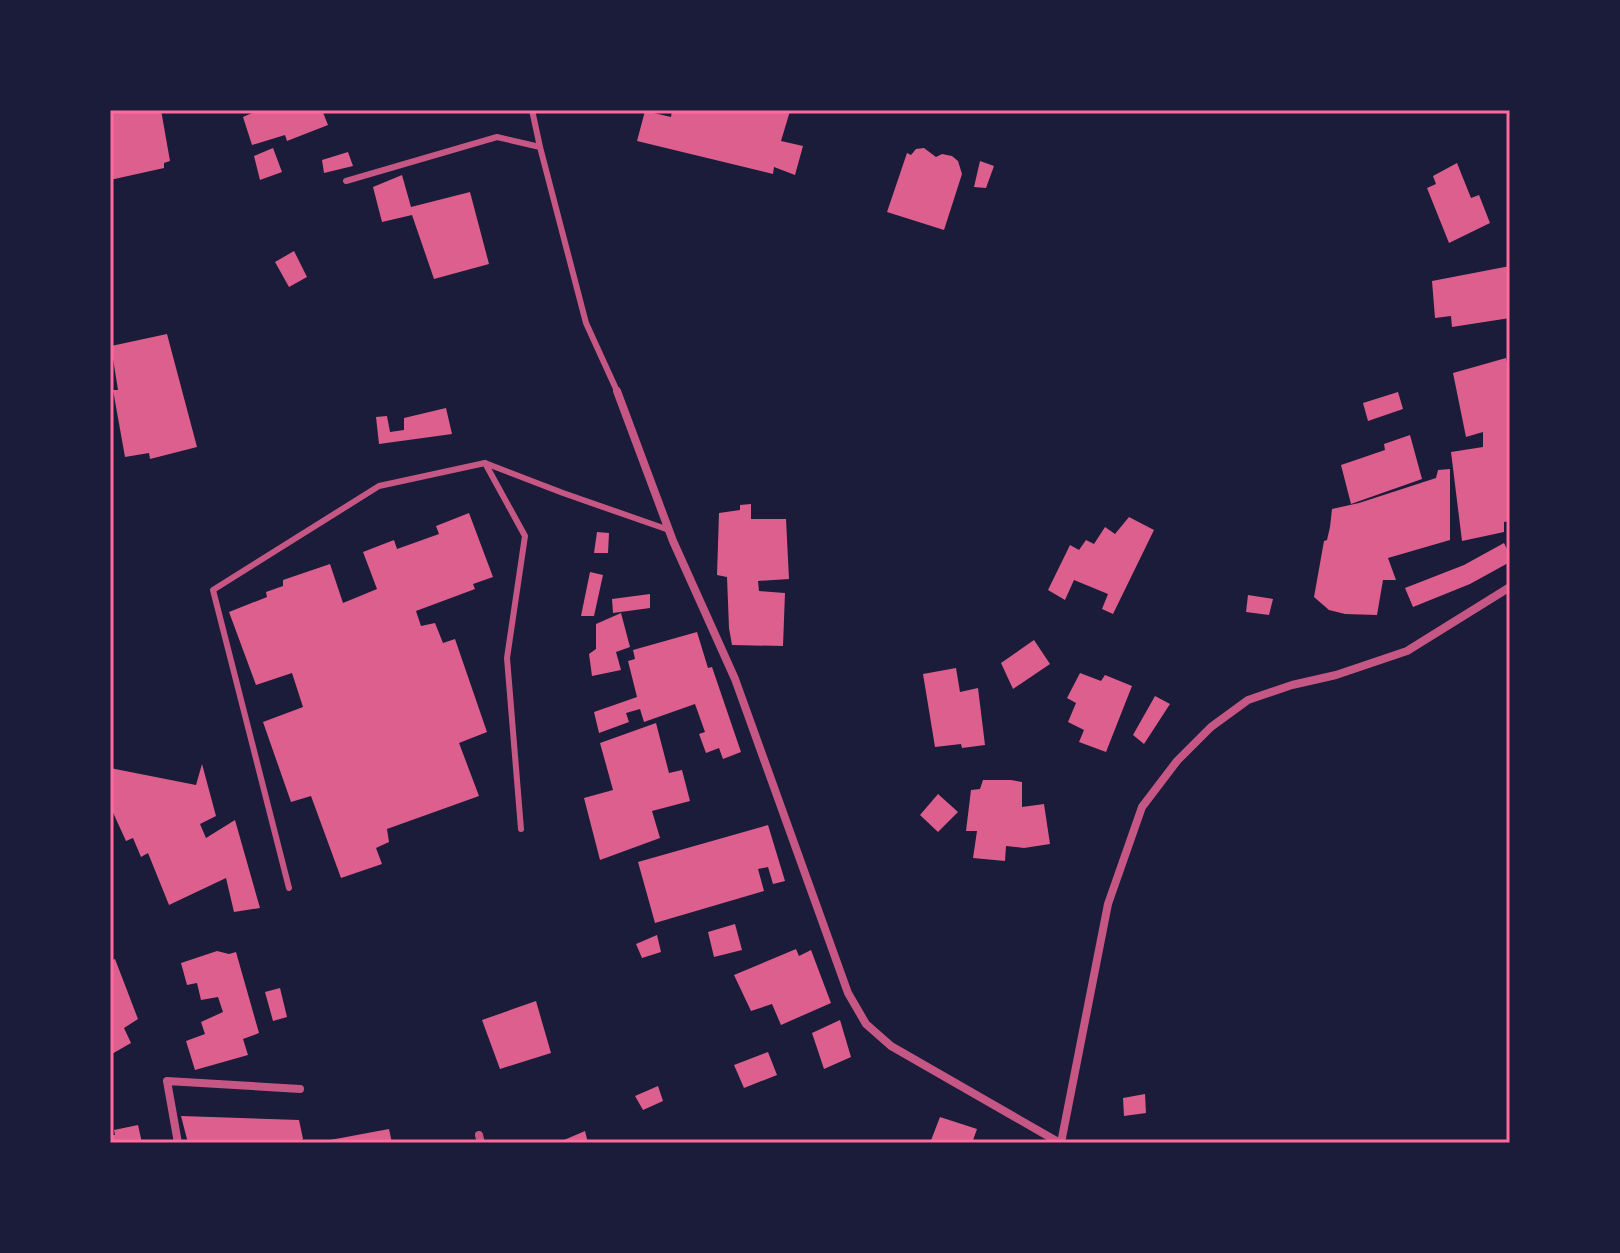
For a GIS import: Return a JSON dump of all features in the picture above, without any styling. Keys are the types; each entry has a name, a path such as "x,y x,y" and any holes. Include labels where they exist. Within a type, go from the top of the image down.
{"street":[{"path":"617,391 669,530 735,679 848,993 866,1024 891,1046 1061,1143 1108,904 1142,807 1177,761 1211,727 1248,700 1407,651 1510,587"},
{"path":"178,1143 167,1081 300,1089"}],"lane":[{"path":"532,110 586,323 617,391"},
{"path":"346,181 497,137 540,147"},
{"path":"485,463 525,536 507,658 521,829"},
{"path":"289,888 213,590 379,486 485,463 669,530"}],"building":[{"path":"110,110 161,110 170,161 164,163 164,168 110,180"},
{"path":"259,110 322,110 328,125 287,141 285,135 252,145 243,117"},
{"path":"672,110 790,111 781,141 803,146 795,175 774,167 773,174 637,141 645,111 671,117"},
{"path":"273,148 282,172 260,180 254,156"},
{"path":"924,148 936,157 942,154 952,156 958,161 962,174 944,230 887,212 907,153 911,155 916,149"},
{"path":"348,152 353,166 324,173 322,160"},
{"path":"980,161 994,166 986,188 974,187"},
{"path":"1457,163 1471,198 1479,195 1490,223 1449,243 1427,188 1436,184 1433,176"},
{"path":"402,175 411,207 470,192 489,264 434,279 412,215 382,222 373,187"},
{"path":"294,251 307,277 289,287 275,262"},
{"path":"1510,266 1510,318 1452,327 1451,316 1435,318 1432,281"},
{"path":"167,334 197,447 150,459 149,453 125,457 113,390 118,390 111,346"},
{"path":"1506,358 1510,375 1510,521 1504,522 1504,532 1462,541 1451,452 1483,447 1483,432 1466,437 1453,373"},
{"path":"1398,392 1403,409 1368,421 1363,403"},
{"path":"446,408 452,434 379,444 376,417 387,416 390,432 404,430 404,418"},
{"path":"1410,435 1422,479 1351,504 1341,465 1385,450 1384,444"},
{"path":"1450,469 1450,540 1388,558 1396,580 1383,580 1377,615 1329,610 1314,597 1332,509 1436,478 1438,470"},
{"path":"751,504 751,519 786,519 789,579 758,581 759,591 785,593 783,646 732,645 727,577 717,575 719,513 740,510 740,505"},
{"path":"469,513 493,577 473,584 475,589 416,611 421,626 435,623 443,643 455,639 487,732 459,743 479,796 387,829 389,842 376,848 382,864 341,878 311,796 291,802 263,722 303,707 292,673 256,685 229,612 267,597 266,592 283,586 283,580 330,564 343,603 377,589 363,552 394,540 397,549 439,534 436,526"},
{"path":"1129,517 1154,530 1113,614 1102,609 1108,594 1074,580 1065,600 1048,590 1070,545 1079,550 1086,540 1094,544 1105,527 1115,534"},
{"path":"597,532 609,533 608,553 594,553"},
{"path":"1504,543 1510,562 1470,584 1413,607 1405,588 1464,565"},
{"path":"590,572 603,575 594,616 581,616"},
{"path":"650,594 650,608 613,613 612,599"},
{"path":"1248,595 1273,599 1269,615 1246,612"},
{"path":"621,613 630,647 616,652 621,670 592,676 589,654 596,649 596,624"},
{"path":"697,632 741,752 723,759 719,748 706,753 699,734 705,732 695,704 644,722 640,709 626,713 629,722 599,733 594,712 637,697 628,661 635,659 633,650"},
{"path":"1034,640 1050,664 1013,689 1001,663"},
{"path":"956,668 960,692 978,688 985,745 935,747 923,674"},
{"path":"1080,673 1101,681 1105,675 1132,686 1106,752 1079,742 1084,730 1068,722 1076,703 1067,698"},
{"path":"1155,696 1170,704 1144,744 1133,735"},
{"path":"656,723 669,773 682,770 690,801 652,811 660,838 600,860 584,798 613,790 600,743"},
{"path":"202,764 216,816 200,824 206,838 235,820 260,908 234,912 226,878 169,905 148,853 141,857 133,838 126,841 110,806 110,768 196,785"},
{"path":"983,780 1022,782 1022,807 1044,804 1050,844 1024,848 1006,846 1005,861 973,858 977,831 966,831 971,790 980,789"},
{"path":"938,794 958,812 938,832 920,815"},
{"path":"768,825 785,881 773,884 768,867 758,869 764,891 655,923 638,862"},
{"path":"735,924 742,950 714,957 708,932"},
{"path":"657,935 661,952 642,958 636,944"},
{"path":"796,949 799,956 811,950 831,1003 781,1025 772,1004 751,1011 734,975"},
{"path":"217,951 236,952 259,1033 243,1039 248,1055 195,1070 186,1041 205,1034 201,1022 223,1012 218,997 201,1000 197,983 187,985 181,963"},
{"path":"115,959 138,1019 124,1028 131,1043 110,1055 110,961"},
{"path":"280,988 287,1017 273,1021 265,992"},
{"path":"536,1001 551,1053 500,1069 482,1020"},
{"path":"840,1020 851,1057 824,1069 812,1033"},
{"path":"768,1052 777,1075 744,1088 734,1065"},
{"path":"658,1086 663,1101 643,1110 635,1096"},
{"path":"1145,1094 1146,1113 1124,1116 1123,1098"},
{"path":"181,1116 299,1120 303,1139 295,1143 188,1143"},
{"path":"940,1117 977,1129 972,1143 930,1143"},
{"path":"138,1125 142,1143 110,1143 110,1135 115,1135 114,1130"},
{"path":"389,1129 392,1143 331,1143 330,1140"},
{"path":"585,1131 588,1143 557,1143"}]}
